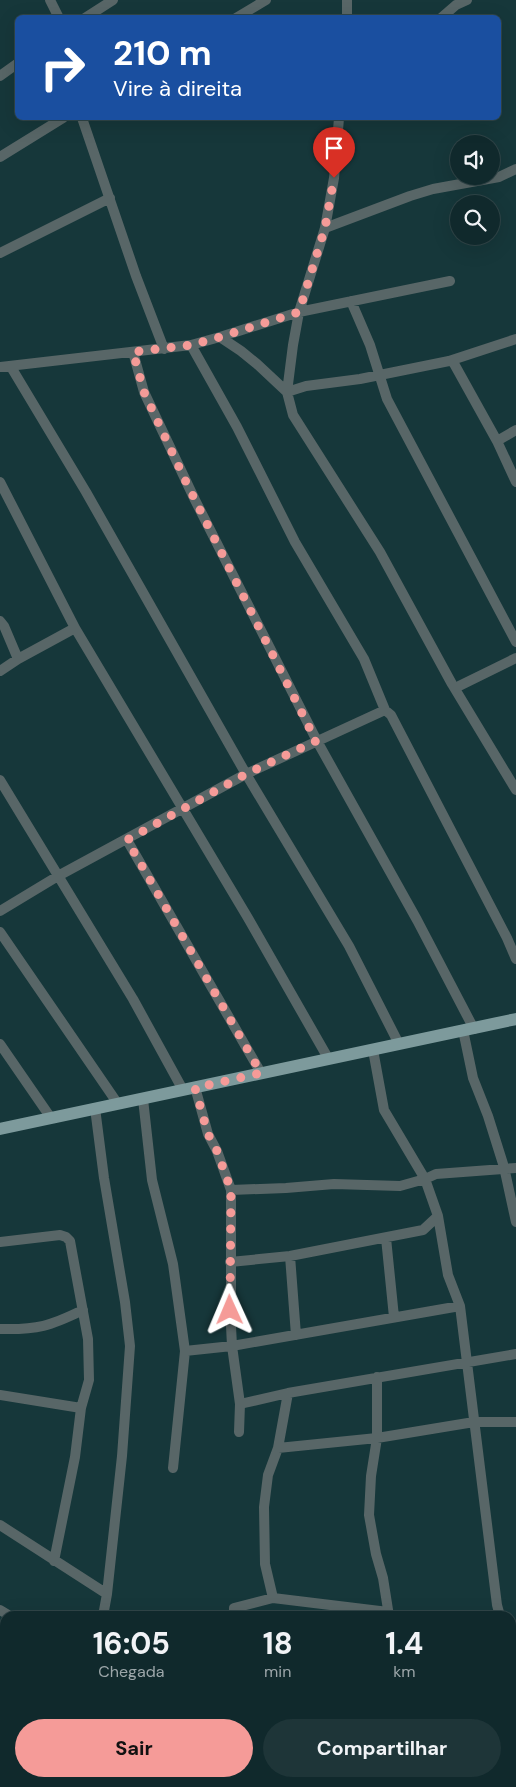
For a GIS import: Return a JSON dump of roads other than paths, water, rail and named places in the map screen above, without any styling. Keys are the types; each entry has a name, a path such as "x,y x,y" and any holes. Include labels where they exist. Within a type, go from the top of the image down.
{"main road":[{"path":"0,1129 516,1019"}],"street":[{"path":"50,0 57,15"},
{"path":"90,15 113,0"},
{"path":"241,15 266,0"},
{"path":"346,15 347,0"},
{"path":"444,15 456,5 467,0"},
{"path":"0,76 15,65"},
{"path":"0,157 60,120"},
{"path":"83,120 136,276 164,349"},
{"path":"339,120 334,178 325,228 299,312 287,392 293,415 380,552 455,688 516,790"},
{"path":"325,228 410,196 434,189 499,177 516,168"},
{"path":"0,253 110,198"},
{"path":"0,367 191,345 299,312 450,281"},
{"path":"351,301 381,375 387,399 516,642"},
{"path":"220,337 257,364 287,392"},
{"path":"287,392 306,386 360,379 452,360 516,340"},
{"path":"191,345 237,427 294,542 364,659 385,710 391,715 516,958"},
{"path":"133,352 144,392 186,482 316,741 417,920 468,1030 473,1078 488,1116 504,1167 516,1222"},
{"path":"452,360 497,441 516,482"},
{"path":"11,367 86,492 246,774 349,946 399,1044"},
{"path":"497,441 516,430"},
{"path":"0,482 75,628 248,918 328,1058"},
{"path":"0,621 18,659"},
{"path":"0,671 75,628"},
{"path":"455,688 516,658"},
{"path":"0,911 58,876 246,774 385,710"},
{"path":"0,780 132,999 189,1089 217,1151 231,1190 232,1346 240,1404 239,1432"},
{"path":"127,840 261,1073"},
{"path":"0,932 118,1104"},
{"path":"0,1044 51,1118"},
{"path":"373,1050 384,1110 425,1179 438,1216 448,1275 460,1306 499,1611"},
{"path":"143,1099 152,1180 173,1264 185,1351 173,1468"},
{"path":"95,1108 130,1346 122,1456 104,1611"},
{"path":"231,1190 334,1184 400,1186 436,1174 504,1167 516,1168"},
{"path":"230,1262 290,1256 423,1230 438,1216"},
{"path":"0,1242 60,1235 70,1241 88,1339 89,1380 81,1408 75,1457 54,1561"},
{"path":"386,1238 394,1317"},
{"path":"290,1256 296,1335"},
{"path":"185,1351 232,1346 460,1306"},
{"path":"0,1329 26,1330 40,1328 56,1323 83,1310"},
{"path":"240,1404 288,1393 516,1354"},
{"path":"377,1377 377,1438 371,1476 369,1515 376,1554 383,1578 388,1611"},
{"path":"273,1598 265,1564 264,1506 268,1475 278,1448 288,1393"},
{"path":"0,1395 81,1408"},
{"path":"278,1448 377,1438 474,1422 516,1422"},
{"path":"0,1526 107,1594"},
{"path":"234,1611 234,1608 273,1598 366,1611"}]}
